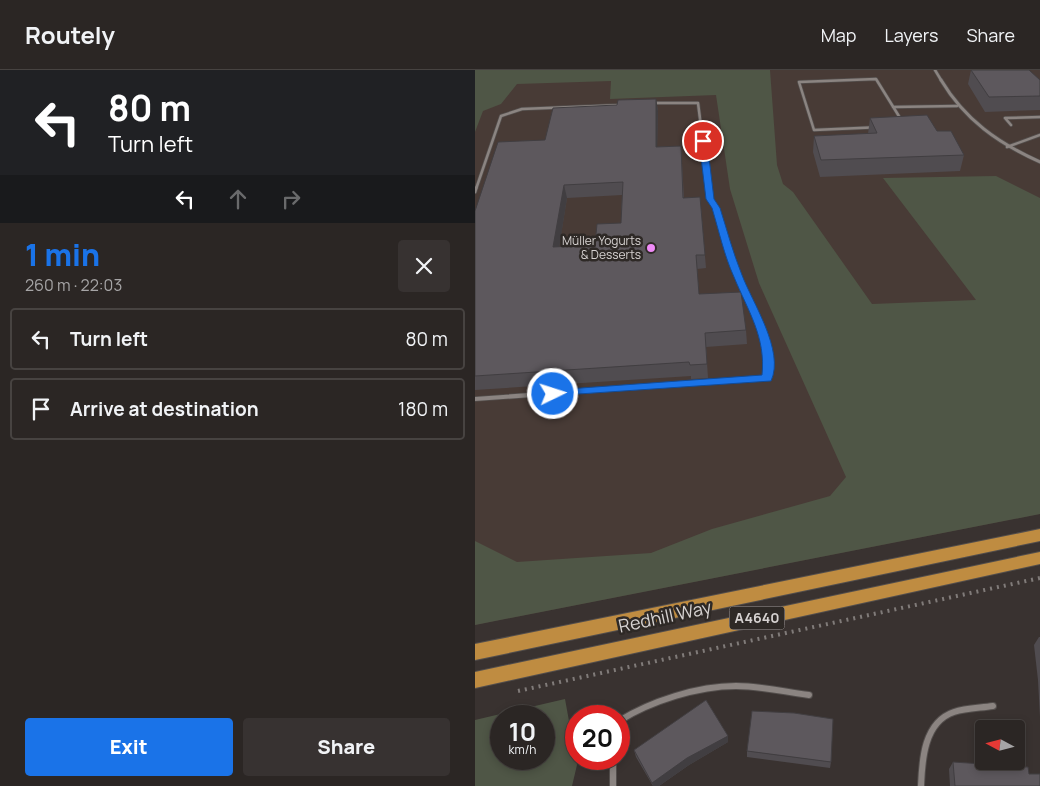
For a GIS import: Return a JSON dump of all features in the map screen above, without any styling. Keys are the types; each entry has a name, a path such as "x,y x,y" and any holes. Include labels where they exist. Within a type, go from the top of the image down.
{"main road":[{"name":"Redhill Way","path":"475,652 1040,535"},
{"name":"Redhill Way","path":"475,680 1040,558"}],"street":[{"path":"941,80 957,106 1007,147 1040,162"},
{"path":"630,713 686,694 734,685 809,695"},
{"path":"921,786 921,770 931,729 952,713 993,706"},
{"path":"613,770 613,786"}],"lane":[{"path":"935,70 941,80"},
{"path":"876,79 893,107 905,126 814,130 799,82 876,79"},
{"path":"475,400 767,378 769,360 759,318 738,276 716,208 710,199 698,103 653,103"},
{"path":"475,192 501,116 522,109 625,105"},
{"path":"893,107 957,106"},
{"path":"1011,125 1005,118 1040,117"},
{"path":"1007,147 1040,135"}],"path":[{"path":"513,692 1040,578"}],"shaded area":[{"path":"491,70 1040,70 1040,514 475,625 475,78"}],"green space":[{"path":"475,70 770,70 777,165 783,184 793,192 872,304 976,300 883,178 996,176 1040,198 1040,514 475,625 475,541 517,562 651,553 712,529 830,496 846,477 759,283 730,189 716,95 610,99 611,81 517,84 501,104 483,111 475,132"},
{"path":"565,699 565,770 576,770 572,786 475,786 475,720 490,716 490,770 555,770 555,705 539,705"}],"building":[{"path":"971,70 1029,70 1040,80 1040,96 989,97"},
{"name":"Müller Yogurts & Desserts","path":"656,99 656,147 681,146 683,198 700,197 705,255 696,255 699,294 741,292 746,330 705,333 707,364 690,365 689,362 475,376 475,211 498,142 545,140 553,108 617,105 618,100","holes":["623,182 621,223 597,224 595,245 553,247 564,185"]},
{"path":"927,115 937,131 951,131 964,155 821,160 814,136 877,133 870,118"},
{"path":"706,700 728,736 687,758 652,783 634,750"},
{"path":"752,711 794,713 833,719 831,762 747,751"},
{"path":"953,762 975,763 975,770 1025,770 1025,767 1028,767 1029,774 1040,774 1040,786 955,786"}],"place":[{"name":"Müller Yogurts & Desserts","path":"651,248"}],"route":[{"path":"553,394 767,378 769,360 759,318 727,250 716,208 710,199 703,141"}]}
